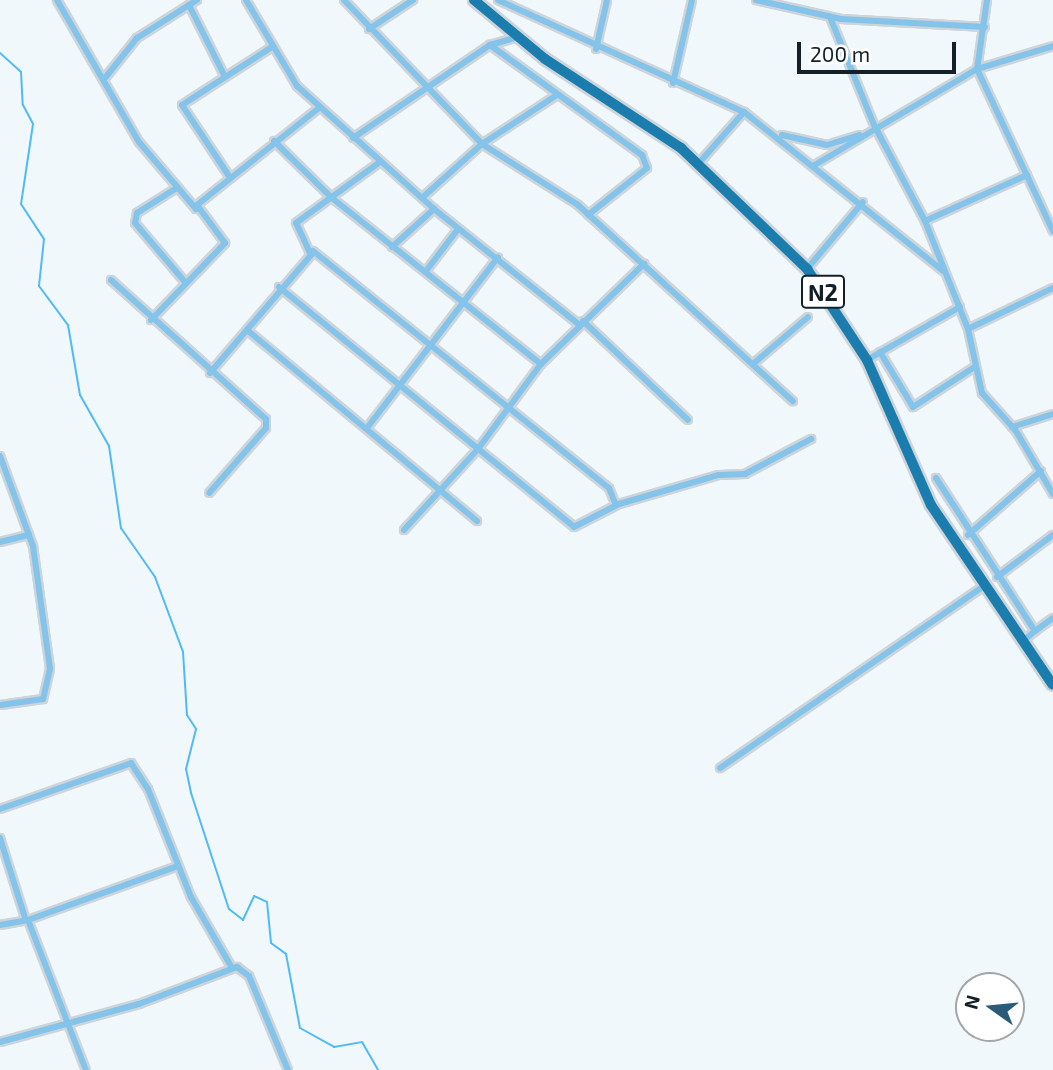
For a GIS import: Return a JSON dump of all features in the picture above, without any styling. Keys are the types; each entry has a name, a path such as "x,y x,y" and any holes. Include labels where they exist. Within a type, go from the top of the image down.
{"highway":[{"name":"N2","path":"474,0 515,38 699,163 807,269 867,360 931,505 1053,685"}],"street":[{"path":"57,0 105,78 139,142 175,189 225,243 151,320"},
{"path":"105,78 137,38 197,0"},
{"path":"246,0 272,47 320,107 458,229 581,323 688,420"},
{"path":"344,0 369,30 482,144 588,215 793,401"},
{"path":"369,30 413,0"},
{"path":"596,49 607,0"},
{"path":"673,83 692,0"},
{"path":"756,0 830,17 985,27"},
{"path":"987,0 978,69 1053,231"},
{"path":"492,19 502,2 596,49 744,111 780,135 813,166 863,202 945,273"},
{"path":"189,5 224,75"},
{"path":"830,17 874,125 925,221 968,329 973,368 988,402 1012,428 1053,494"},
{"path":"353,138 490,45 515,38"},
{"path":"490,45 635,149 648,168 588,215"},
{"path":"813,166 835,146 863,134 874,125 978,69 1053,46"},
{"path":"229,176 181,106 224,75 272,47"},
{"path":"422,198 482,144 557,95"},
{"path":"196,209 229,176 320,107"},
{"path":"699,163 744,111"},
{"path":"780,135 835,146"},
{"path":"274,141 332,198 392,247 465,299 541,364"},
{"path":"380,162 296,223 295,232 313,251 609,488 616,505"},
{"path":"925,221 1027,175"},
{"path":"175,189 135,219 185,282"},
{"path":"807,269 863,202"},
{"path":"392,247 434,209"},
{"path":"426,271 458,229"},
{"path":"210,373 279,287 313,251"},
{"path":"367,428 498,257"},
{"path":"404,530 443,492 541,364 644,264"},
{"path":"111,280 151,320 268,424 209,493"},
{"path":"279,287 574,527 616,505 719,475 745,474 811,439"},
{"path":"968,329 1053,288"},
{"path":"867,360 960,307"},
{"path":"753,364 808,317"},
{"path":"247,330 477,521"},
{"path":"880,352 913,407 973,368"},
{"path":"1012,428 1053,414"},
{"path":"0,456 29,536 48,688 39,701 0,705"},
{"path":"968,535 1041,471"},
{"path":"936,478 968,535 1035,631"},
{"path":"0,542 29,536"},
{"path":"997,577 1053,536"},
{"path":"720,768 985,585"},
{"path":"1023,641 1053,618"},
{"path":"0,809 131,763 178,866 232,968 249,976 287,1070"},
{"path":"0,838 26,919 86,1070"},
{"path":"0,925 26,919 178,866"},
{"path":"0,1042 69,1023 232,968"}],"waterway":[{"path":"0,53 21,72 23,105 33,124 21,204 44,239 39,286 68,325 80,395 109,446 121,528 155,577 183,652 187,715 196,729 186,769 191,793 229,909 243,920 254,896 267,902 271,943 286,954 300,1028 334,1047 362,1042 378,1070"}]}
